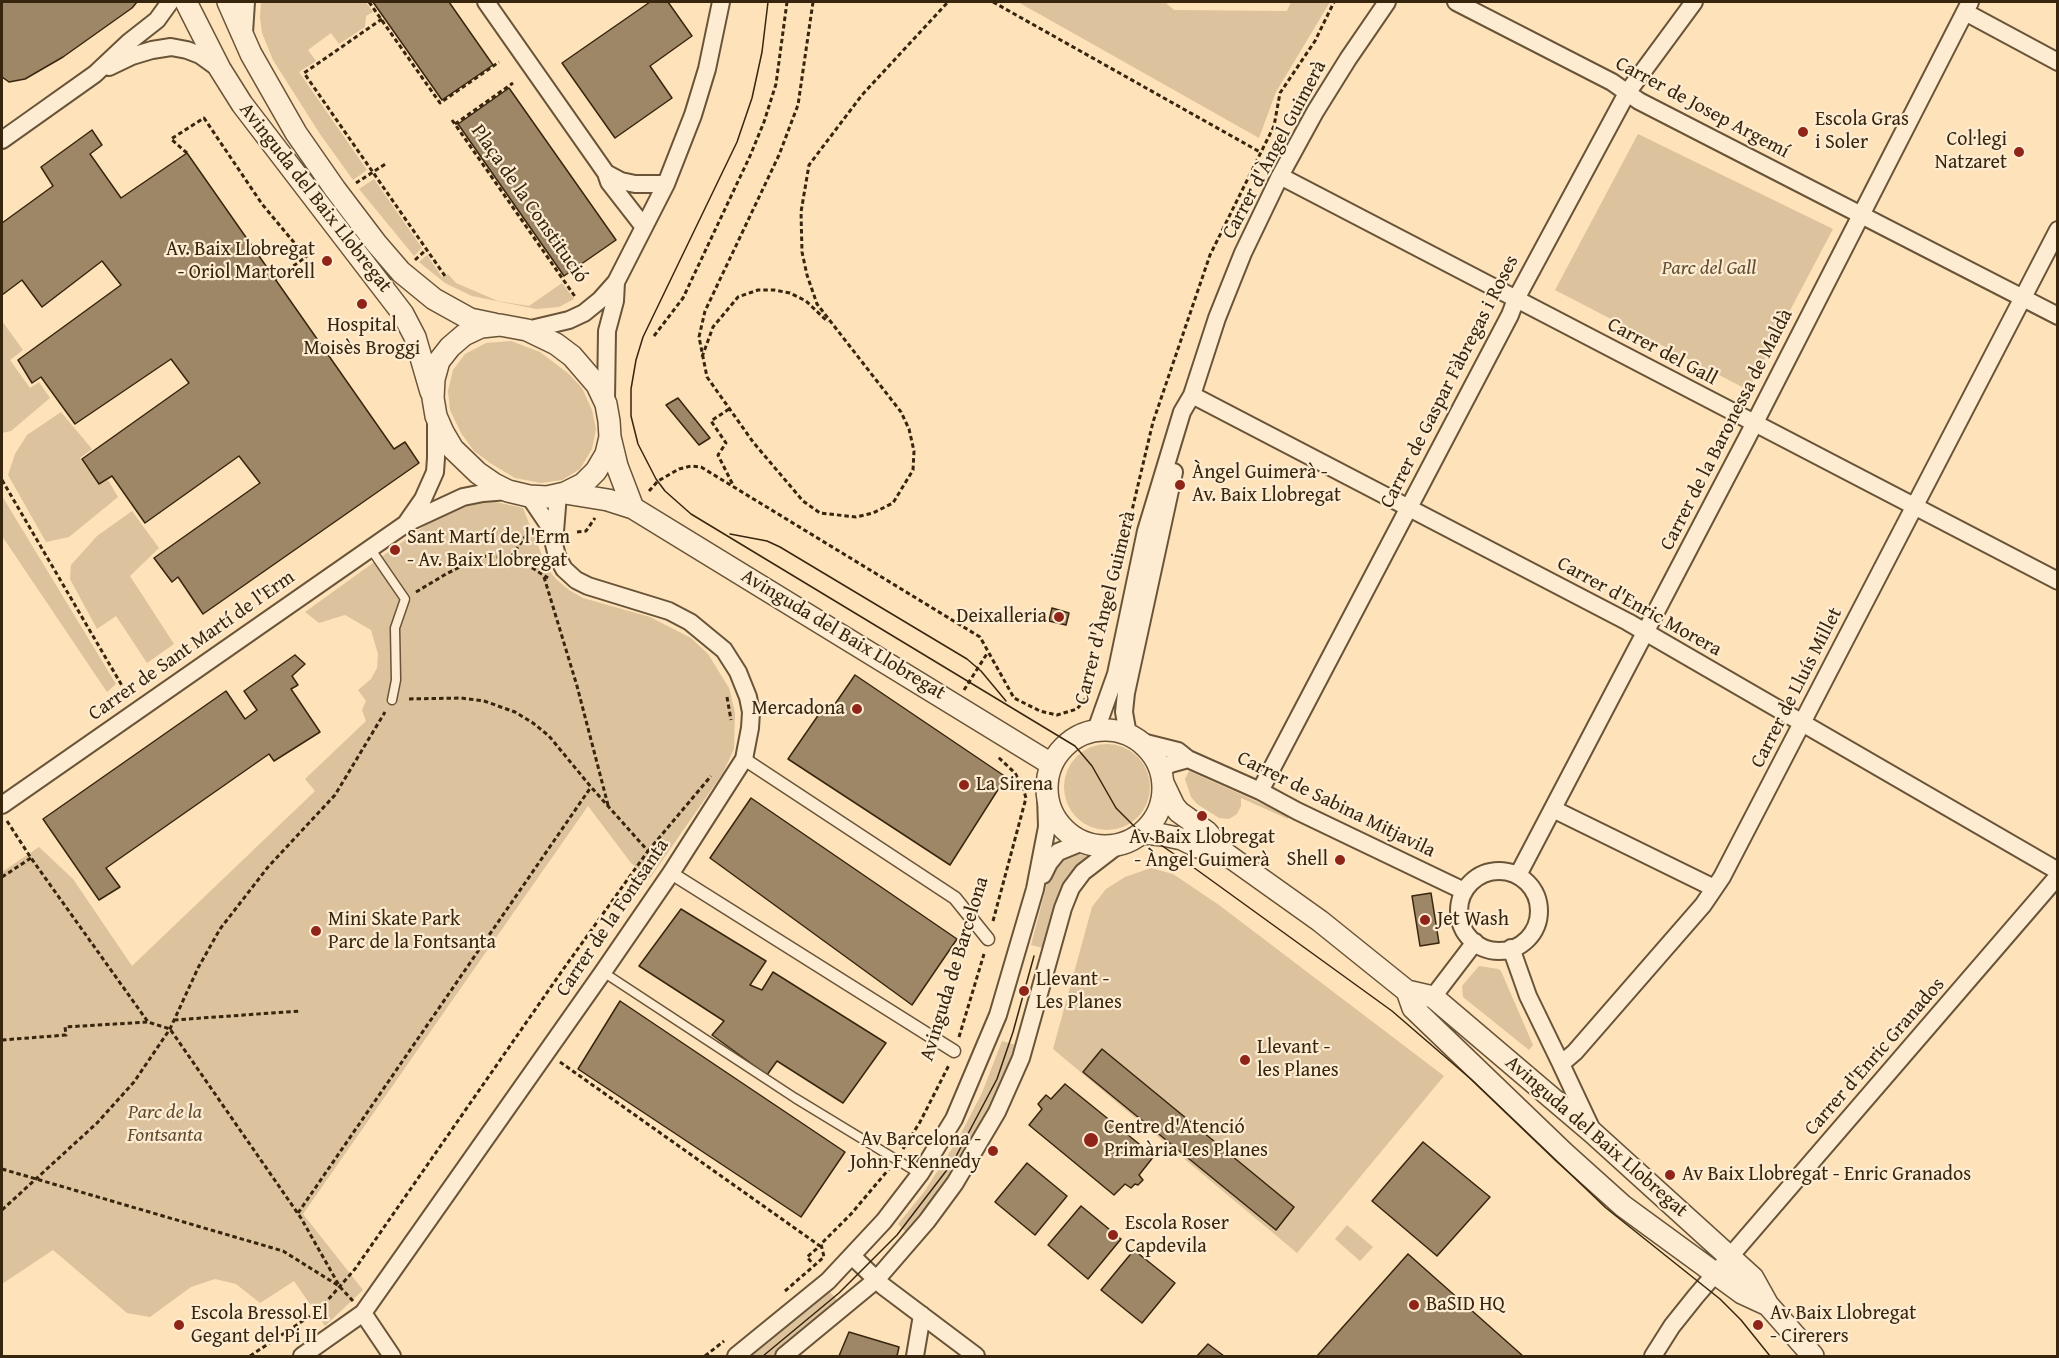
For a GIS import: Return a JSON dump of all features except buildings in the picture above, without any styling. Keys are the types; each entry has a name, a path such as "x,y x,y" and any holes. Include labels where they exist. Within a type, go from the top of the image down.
{"street":[{"path":"2,140 95,74 129,42 157,20 170,2"},
{"name":"Avinguda del Baix Llobregat","path":"186,2 220,69 257,126 403,314 415,337 434,407"},
{"name":"Avinguda del Baix Llobregat","path":"228,2 251,54 296,133 376,243 401,272 452,311 470,319 500,325"},
{"path":"244,37 243,12 246,2"},
{"path":"486,2 606,173 609,182 644,227"},
{"path":"527,330 569,320 584,312 600,300 616,282 666,184 693,115 707,69 722,2"},
{"name":"Carrer d'Àngel Guimerà","path":"1096,730 1116,674 1146,531 1160,482 1182,412 1192,395 1217,318 1243,253 1280,176 1348,58 1387,2"},
{"name":"Carrer de Josep Argemí","path":"1456,2 1612,82 1627,93 1860,215 2058,316"},
{"name":"Carrer de Gaspar Fàbregas i Roses","path":"1260,791 1510,315 1516,299 1627,93 1694,2"},
{"path":"1967,7 2058,62"},
{"name":"Carrer de la Baronessa de Maldà","path":"1518,875 1754,424 1967,7"},
{"path":"95,74 132,56 171,47 200,55 220,69"},
{"path":"606,173 621,181 635,184 666,184"},
{"name":"Carrer del Gall","path":"1280,176 2058,581"},
{"name":"Carrer de Lluís Millet","path":"1561,1064 1583,1043 1703,905 1714,888 1803,723 2058,230"},
{"path":"616,282 615,302 607,332 606,404 610,437 617,466 633,508"},
{"path":"606,404 597,385 572,356 556,344 527,330 500,325 481,327 464,335 450,346 440,361 434,379 434,407 443,432 464,461 478,473 518,493 548,497 562,494 583,484 596,471 606,454 610,437"},
{"name":"Carrer d'Àngel Guimerà","path":"1133,738 1124,712 1126,693 1171,483 1191,413 1192,395"},
{"name":"Carrer d'Enric Morera","path":"1192,395 1645,632 2058,871"},
{"name":"Carrer de Sant Martí de l'Erm","path":"407,523 423,499 435,472 434,407"},
{"name":"Carrer de Sant Martí de l'Erm","path":"2,806 407,523 463,497 518,493"},
{"name":"Carrer de la Fontsanta","path":"518,493 554,533"},
{"name":"Avinguda del Baix Llobregat","path":"562,494 608,500 633,508 1051,764"},
{"name":"Carrer de la Fontsanta","path":"302,1356 363,1313 603,972 671,873 744,759 751,712 738,672 724,650 690,621 669,611 588,586 576,580 564,569 557,556 554,533 562,494"},
{"path":"736,1356 828,1281 884,1221 920,1174 954,1119 998,1015 1035,889 1047,826 1046,783 1051,764 1059,752 1071,742 1096,730 1116,730 1133,738 1149,750 1162,776 1163,797 1154,822 1131,841 1118,844 1080,843 1058,852 1049,863 1035,889"},
{"name":"Carrer de Sabina Mitjavila","path":"1133,738 1178,751 1188,759 1260,791 1297,812 1464,891"},
{"path":"744,759 955,898 988,939"},
{"path":"1162,776 1170,764 1188,759"},
{"name":"Avinguda del Baix Llobregat","path":"1162,776 1179,812 1207,832 1226,854 1320,921 1407,990 1432,998 1593,1132 1724,1265"},
{"path":"1046,795 1054,818 1070,835 1092,845"},
{"path":"1553,809 1714,888"},
{"name":"Avinguda del Baix Llobregat","path":"1143,833 1182,839 1198,847 1226,854"},
{"path":"784,1356 876,1280 927,1221 955,1183 997,1112 1021,1058 1063,908 1071,888 1083,872 1118,844"},
{"path":"1499,871 1518,875 1532,888 1536,896 1539,917 1535,929 1524,941 1511,948 1501,951 1486,949 1468,936 1462,925 1459,910 1464,891 1471,882 1488,873 1499,871"},
{"path":"671,873 954,1051"},
{"name":"Carrer d'Enric Granados","path":"1653,1356 1672,1326 2058,876"},
{"path":"1432,998 1475,942"},
{"path":"1511,948 1528,996 1593,1132"},
{"name":"Avinguda del Baix Llobregat","path":"1407,990 1413,1008 1564,1153 1623,1206 1724,1265 1753,1278 1768,1305 1813,1356"},
{"path":"852,1256 876,1280 976,1356"},
{"path":"363,1313 392,1356"},
{"path":"915,1356 921,1315"}],"lane":[{"path":"370,548 405,599 395,628 396,680 392,700"},
{"path":"603,972 795,1098 920,1174"}],"path":[{"path":"369,2 440,103 499,63"},
{"path":"654,336 683,297 764,122 776,84 787,2"},
{"path":"813,2 798,105 779,154 705,311 699,337 706,377 753,442 803,501 820,513 837,517 856,517 873,513 893,503 913,470 914,451 909,429 901,412 817,303 802,252 801,212 809,165 862,95 948,2"},
{"path":"993,2 1260,152"},
{"path":"381,19 304,73 445,276"},
{"name":"Plaça de la Constitució","path":"455,124 513,83"},
{"path":"187,153 171,139 204,118 261,204 306,257"},
{"name":"Plaça de la Constitució","path":"452,120 579,302"},
{"path":"352,186 387,163"},
{"path":"275,279 306,257 310,246"},
{"path":"414,262 427,249"},
{"path":"702,358 713,327 738,297 758,290 790,293 806,301 836,330"},
{"path":"729,409 711,421 726,442 718,455 733,487"},
{"path":"633,508 663,478 679,469 691,466 701,467 980,637 1014,698 1040,711 1057,715 1077,709 1093,688"},
{"path":"2,480 137,710"},
{"path":"511,558 527,534"},
{"path":"405,599 481,556 511,558 549,579"},
{"path":"544,576 577,686 608,807"},
{"path":"955,704 988,652"},
{"path":"725,692 732,728"},
{"path":"2,1210 116,1103 134,1082 170,1029 198,968 220,929 268,867 335,795 392,700 461,698 484,701 515,712 549,736 591,788 648,851"},
{"name":"Avinguda de Barcelona","path":"814,1265 824,1257 820,1246 856,1208 895,1160 920,1122 936,1093 954,1051 974,991 1026,798 1015,772 994,753"},
{"path":"250,1356 319,1310 356,1269 562,971 648,851 715,768"},
{"path":"298,1214 591,788"},
{"path":"2,812 31,858 148,1022"},
{"path":"2,877 31,858"},
{"path":"174,1020 300,1011"},
{"path":"2,1040 66,1035 65,1027 148,1022 170,1029 298,1214 340,1287"},
{"path":"546,1052 820,1246 807,1257 814,1265 783,1293"},
{"path":"2,1169 283,1251 340,1287"}],"green space":[{"path":"261,2 366,2 373,12 366,16 365,27 339,44 331,33 308,50 316,61 299,72 367,170 353,180 320,134 273,60 262,33"},
{"path":"1018,2 1165,2 1174,10 1287,11 1291,2 1330,2 1276,92 1259,138"},
{"name":"Parc del Gall","path":"1638,134 1833,229 1748,390 1555,290"},
{"path":"374,179 422,248 414,256 359,189"},
{"path":"427,255 442,277 448,274 456,283 498,301 529,306 562,283 574,299 559,307 536,309 472,296 445,283 419,262"},
{"path":"2,321 23,350 10,360 30,388 39,382 50,398 11,431 2,433"},
{"path":"511,341 540,352 569,374 582,388 592,410 596,429 592,449 580,469 562,480 541,483 515,478 490,463 474,451 461,433 450,410 448,391 453,370 465,354 486,343"},
{"path":"61,412 92,449 80,458 99,485 108,480 118,497 69,537 46,542 8,475 15,454 27,435"},
{"path":"2,496 116,684 107,692 2,536"},
{"name":"Parc de la Fontsanta","path":"487,500 523,508 547,568 569,590 583,598 650,617 691,638 708,654 729,688 735,713 734,749 723,773 650,878 631,863 588,806 303,1214 363,1290 325,1326 294,1281 260,1303 236,1284 215,1279 191,1287 150,1317 127,1313 53,1250 2,1284 2,872 39,847 73,879 132,966 315,791 305,779 366,721 362,710 366,701 358,690 371,679 377,668 378,654 371,630 345,615 319,623 305,612 427,524 459,506"},
{"path":"132,511 159,548 130,576 174,644 147,663 116,616 97,629 70,579 71,565 97,536"},
{"path":"1107,744 1123,748 1137,757 1146,771 1150,787 1146,803 1137,817 1123,826 1107,830 1091,826 1077,817 1068,803 1064,787 1068,771 1077,757 1091,748"},
{"path":"1189,771 1289,816 1288,819 1241,798 1241,806 1237,814 1229,819 1219,818 1197,804 1191,797 1185,779"},
{"path":"1076,853 1087,856 1076,869 1047,949 1031,945 1048,880 1060,859"},
{"name":"Llevant - les Planes","path":"1151,868 1173,874 1219,905 1444,1076 1297,1253 1053,1049 1092,907 1106,889 1125,877"},
{"path":"1479,966 1501,971 1533,1045 1529,1050 1463,997 1462,986"},
{"path":"1002,1041 1019,1046 1006,1077 965,1155 908,1234 898,1224 924,1192 958,1139 982,1093"},
{"path":"1347,1225 1373,1247 1360,1261 1335,1239"},
{"path":"830,1292 839,1302 773,1356 752,1356"}],"tram line":[{"path":"768,2 762,52 752,98 737,142 643,337 636,360 631,389 631,416 638,444 656,479 665,491 691,514 1075,746 1092,766 1116,808 1136,828 1392,1011 1472,1080 1606,1208 1720,1299 1741,1320 1770,1356"},
{"path":"730,534 767,541 780,547 967,659 981,671 1006,701"},
{"path":"763,1356 839,1293 897,1235 953,1162 997,1079 1034,956"}],"place":[{"name":"Escola Gras i Soler","path":"1803,132"},
{"name":"Col·legi Natzaret","path":"2019,152"},
{"name":"Av. Baix Llobregat - Oriol Martorell","path":"327,261"},
{"name":"Hospital Moisès Broggi","path":"362,304"},
{"name":"Àngel Guimerà - Av. Baix Llobregat","path":"1180,485"},
{"name":"Sant Martí de l'Erm - Av. Baix Llobregat","path":"395,550"},
{"name":"Deixalleria","path":"1059,617"},
{"name":"Mercadona","path":"857,709"},
{"name":"La Sirena","path":"964,785"},
{"name":"Av Baix Llobregat - Àngel Guimerà","path":"1202,816"},
{"name":"Shell","path":"1340,860"},
{"name":"Jet Wash","path":"1425,920"},
{"name":"Mini Skate Park Parc de la Fontsanta","path":"316,931"},
{"name":"Llevant - Les Planes","path":"1024,991"},
{"name":"Llevant - les Planes","path":"1245,1060"},
{"name":"Centre d'Atenció Primària Les Planes","path":"1091,1140"},
{"name":"Av Barcelona - John F Kennedy","path":"993,1151"},
{"name":"Av Baix Llobregat - Enric Granados","path":"1670,1175"},
{"name":"Escola Roser Capdevila","path":"1113,1235"},
{"name":"BaSID HQ","path":"1414,1305"},
{"name":"Escola Bressol El Gegant del Pi II","path":"179,1325"},
{"name":"Av Baix Llobregat - Cirerers","path":"1758,1325"}]}
